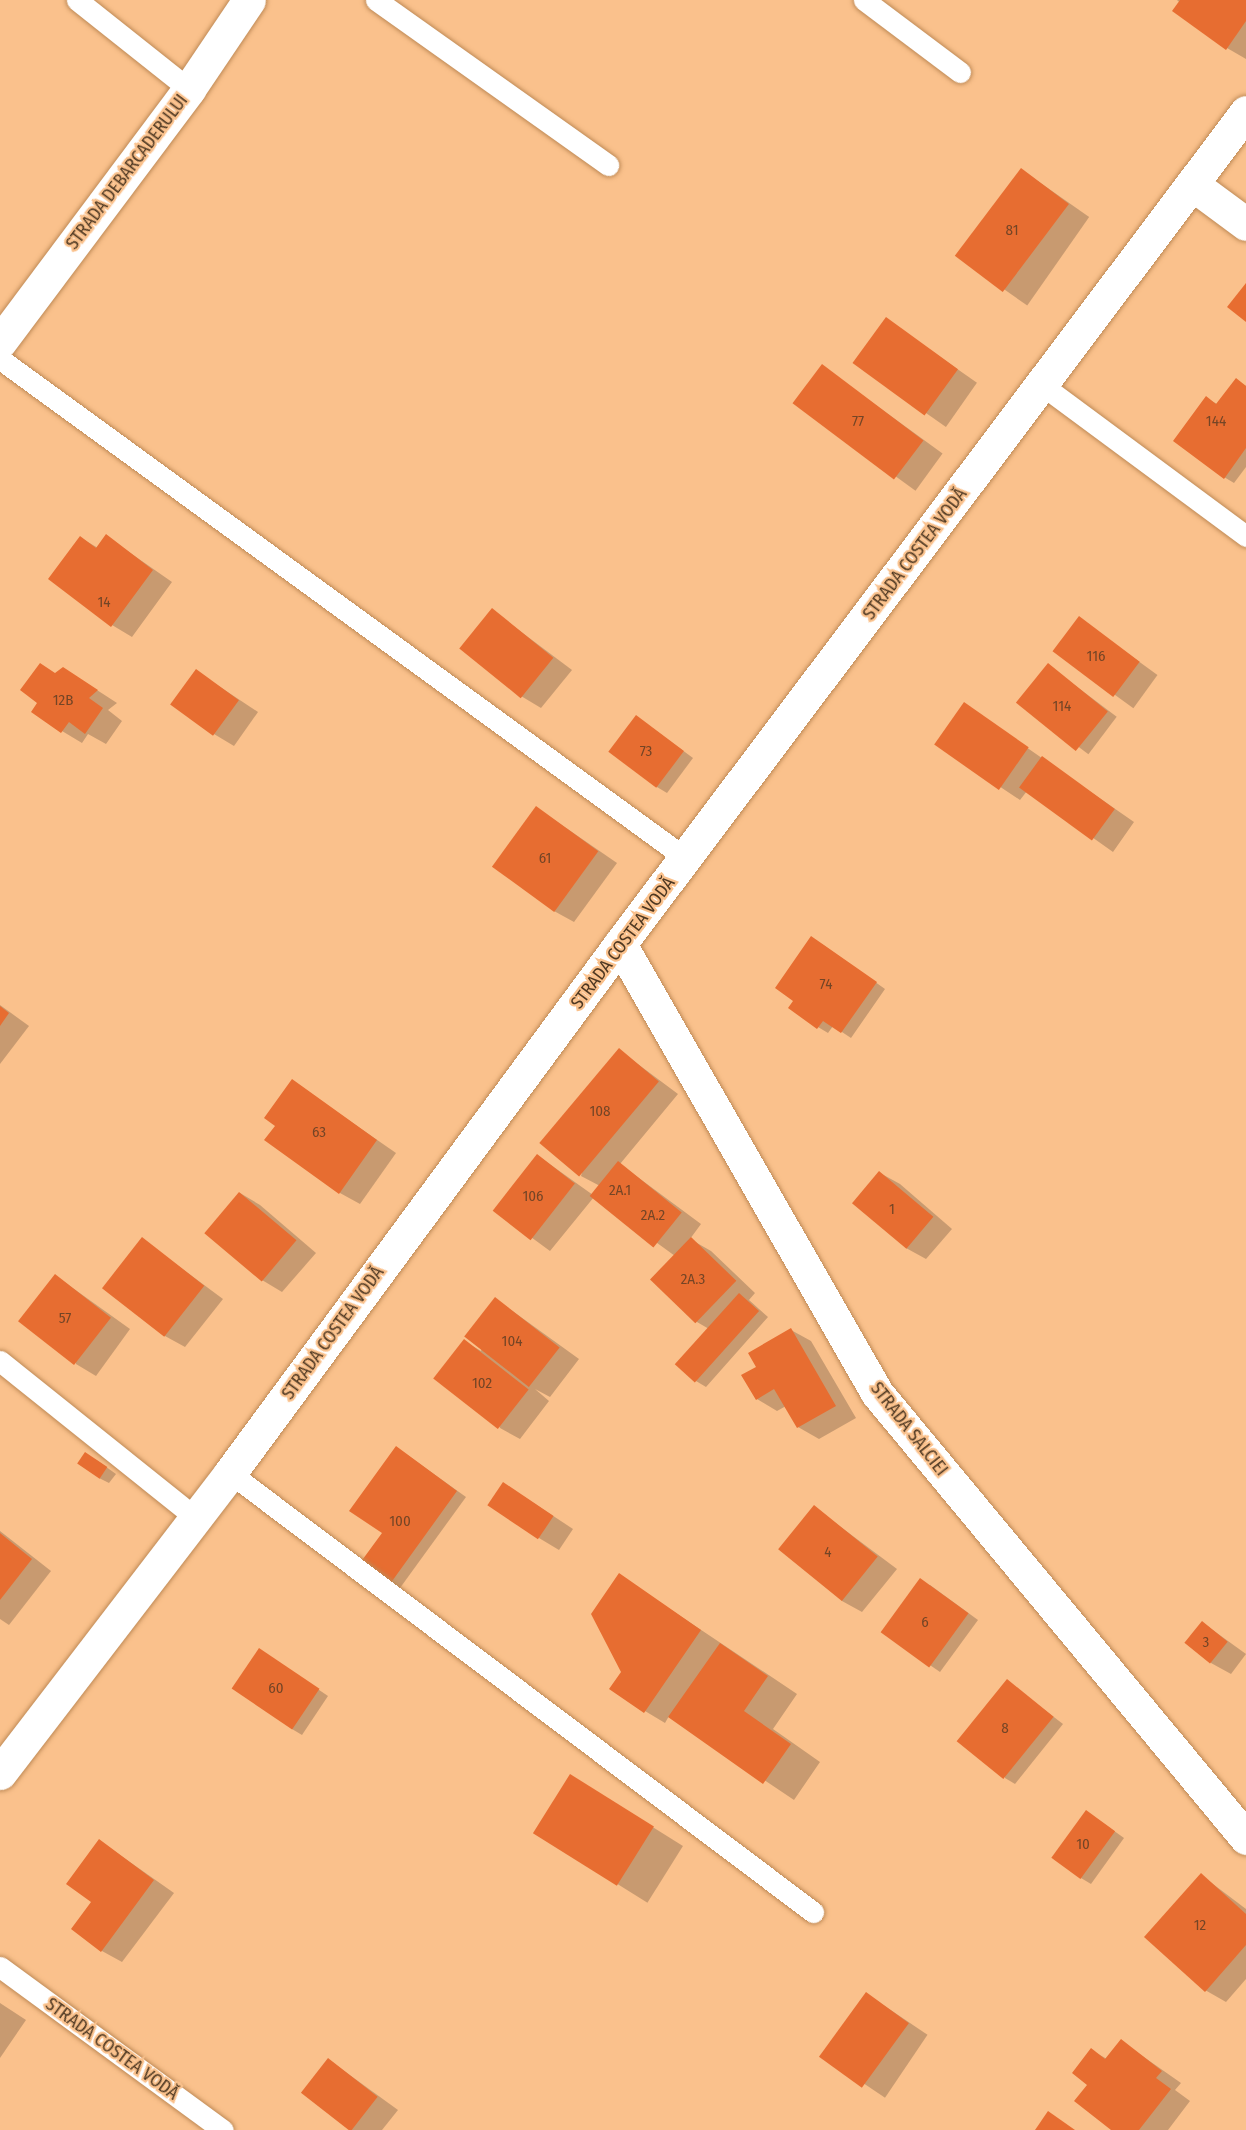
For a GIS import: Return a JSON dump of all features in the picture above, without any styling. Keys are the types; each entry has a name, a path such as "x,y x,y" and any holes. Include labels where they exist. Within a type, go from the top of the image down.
{"street":[{"name":"STRADA DEBARCADERULUI","path":"0,342 189,89 249,0"},
{"name":"STRADA COSTEA VODĂ","path":"0,1773 230,1473 620,944 687,859 1246,112"},
{"path":"1192,184 1246,224"},
{"name":"STRADA SALCIEI","path":"620,944 877,1393 1246,1838"}],"lane":[{"path":"77,0 189,89"},
{"path":"376,0 608,165"},
{"path":"864,0 960,72"},
{"path":"0,359 687,859"},
{"path":"1042,385 1246,536"},
{"path":"0,1361 196,1518"},
{"path":"230,1473 813,1912"},
{"name":"STRADA COSTEA VODĂ","path":"0,1967 223,2130"}],"building":[{"path":"1180,0 1246,0 1246,21 1226,50 1172,11"},
{"path":"1021,168 1069,204 1003,292 955,256"},
{"path":"1246,283 1246,322 1227,307"},
{"path":"886,317 958,369 924,415 852,363"},
{"path":"822,364 923,440 894,480 793,403"},
{"path":"1236,378 1246,386 1246,448 1224,479 1173,441 1206,396 1216,404"},
{"path":"106,534 153,570 111,627 48,579 80,536 96,548"},
{"path":"492,608 553,658 521,698 459,648"},
{"path":"1079,616 1140,662 1113,697 1053,651"},
{"path":"40,663 55,673 63,667 98,690 89,698 103,708 85,734 69,722 61,733 31,712 37,703 20,690"},
{"path":"1048,663 1108,711 1076,751 1016,703"},
{"path":"196,669 239,700 213,736 170,705"},
{"path":"964,702 1029,747 999,790 934,745"},
{"path":"636,715 684,751 656,788 608,752"},
{"path":"1042,756 1115,809 1092,840 1019,788"},
{"path":"536,806 598,851 554,912 492,867"},
{"path":"811,936 877,982 841,1033 823,1021 817,1029 788,1008 793,1001 775,988"},
{"path":"0,1006 9,1013 0,1026"},
{"path":"619,1048 659,1081 579,1176 539,1143"},
{"path":"292,1079 377,1140 339,1194 264,1140 275,1126 264,1118"},
{"path":"537,1154 575,1184 530,1240 493,1211"},
{"path":"618,1161 682,1213 653,1248 590,1196"},
{"path":"879,1171 933,1217 906,1249 852,1203"},
{"path":"239,1192 296,1240 262,1282 204,1233"},
{"path":"142,1237 204,1286 164,1337 102,1288"},
{"path":"691,1237 736,1281 695,1323 650,1279"},
{"path":"55,1274 111,1318 74,1365 18,1321"},
{"path":"739,1293 759,1311 695,1382 675,1364"},
{"path":"495,1297 560,1347 529,1387 464,1336"},
{"path":"791,1328 836,1406 797,1428 774,1389 756,1400 741,1375 756,1367 748,1353"},
{"path":"464,1339 529,1389 498,1429 433,1378"},
{"path":"396,1446 457,1491 390,1584 360,1563 382,1533 349,1511"},
{"path":"85,1452 107,1467 100,1479 77,1464"},
{"path":"503,1482 554,1516 538,1539 487,1505"},
{"path":"814,1505 878,1557 842,1601 778,1549"},
{"path":"0,1533 32,1559 0,1600"},
{"path":"619,1573 701,1630 644,1713 609,1689 621,1672 591,1614"},
{"path":"920,1578 969,1613 929,1667 881,1632"},
{"path":"1202,1621 1228,1642 1210,1664 1184,1643"},
{"path":"720,1643 768,1676 744,1711 791,1744 763,1784 668,1717"},
{"path":"259,1648 320,1689 292,1729 232,1689"},
{"path":"1007,1679 1054,1717 1003,1779 957,1741"},
{"path":"570,1774 654,1826 617,1886 533,1833"},
{"path":"1086,1810 1115,1831 1080,1879 1051,1858"},
{"path":"99,1839 154,1880 101,1952 71,1929 91,1902 66,1884"},
{"path":"1201,1873 1246,1914 1246,1945 1205,1992 1144,1937"},
{"path":"866,1992 909,2023 862,2088 819,2057"},
{"path":"1121,2039 1162,2071 1156,2078 1171,2089 1139,2130 1111,2130 1074,2101 1087,2085 1072,2073 1091,2048 1105,2059"},
{"path":"328,2058 378,2097 352,2130 349,2130 301,2093"},
{"path":"1048,2111 1075,2130 1035,2130"}]}
